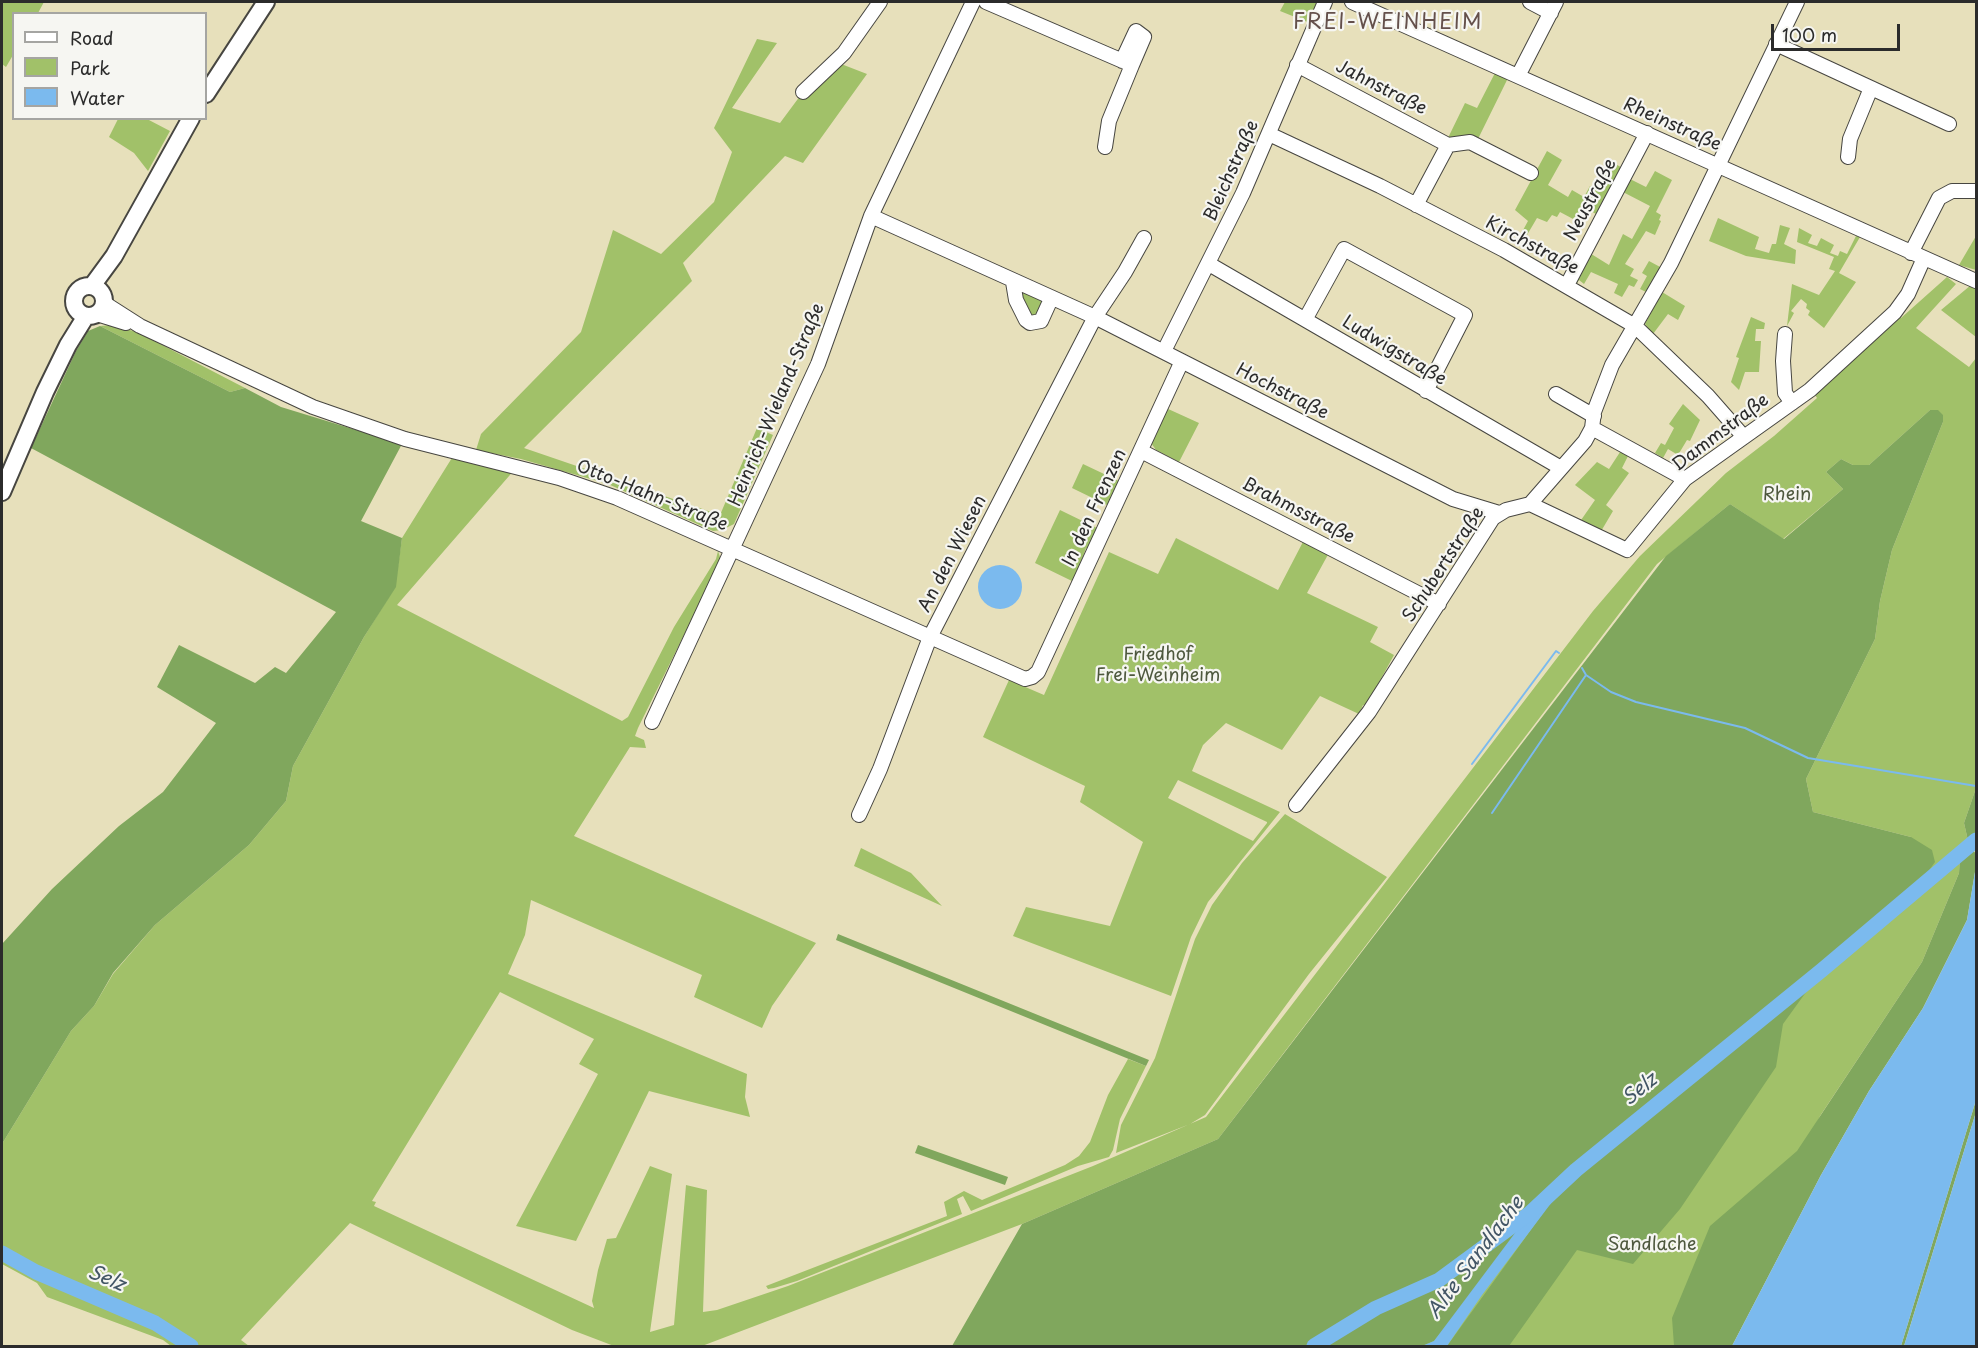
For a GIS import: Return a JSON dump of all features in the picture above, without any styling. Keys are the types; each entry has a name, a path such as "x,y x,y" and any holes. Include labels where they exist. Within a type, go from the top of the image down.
{"main road":[{"path":"207,92 266,2"},
{"path":"2,492 68,345 93,304 114,256 191,120"}],"street":[{"path":"803,92 844,53 880,2"},
{"name":"Heinrich-Wieland-Straße","path":"652,722 818,364 871,216 973,2"},
{"path":"986,2 1127,63 1109,121 1105,147"},
{"name":"Bleichstraße","path":"1164,351 1209,264 1269,134 1324,2"},
{"name":"Rheinstraße","path":"1352,2 1977,281"},
{"path":"1518,76 1553,7 1530,2"},
{"path":"1530,504 1561,468 1593,422 1612,365 1671,263 1720,166 1797,2"},
{"path":"1776,45 1949,124"},
{"name":"Jahnstraße","path":"1297,65 1448,145 1470,142 1531,173"},
{"path":"1848,157 1850,139 1871,88"},
{"name":"Neustraße","path":"1567,285 1647,133"},
{"name":"Kirchstraße","path":"1269,134 1416,205 1567,285 1635,326 1708,396 1744,437"},
{"path":"1416,205 1448,145"},
{"name":"Dammstraße","path":"1530,504 1627,550 1685,479 1810,390 1895,312 1908,294 1917,256 1939,198 1952,191 1977,191"},
{"name":"Hochstraße","path":"871,216 1095,317 1453,499 1499,513"},
{"name":"An den Wiesen","path":"859,815 880,769 930,637 1095,317 1144,238"},
{"path":"1306,318 1344,249 1466,315 1426,391"},
{"name":"Ludwigstraße","path":"1209,264 1306,318 1426,391 1561,468"},
{"path":"1013,282 1016,300 1026,320 1030,323 1041,321 1052,299"},
{"name":"Otto-Hahn-Straße","path":"93,304 278,392 343,419 455,453 559,478 617,498 1023,678 1032,677 1039,669"},
{"name":"Dammstraße","path":"1785,334 1785,393 1792,403"},
{"name":"In den Frenzen","path":"1039,669 1182,361"},
{"path":"1556,393 1593,422 1685,479"},
{"name":"Brahmsstraße","path":"1141,451 1439,604"},
{"name":"Schubertstraße","path":"1296,805 1369,712 1499,513 1530,504"}],"green space":[{"path":"2,2 44,2 39,12 12,12 12,57 6,67 2,64"},
{"path":"1285,2 1319,2 1310,23 1280,11"},
{"path":"757,39 777,43 732,108 780,123 803,92 836,62 867,74 803,163 785,156 683,263 692,281 524,448 720,515 757,428 773,435 734,524 722,530 713,531 608,484 521,459 476,450 481,434 581,332 613,230 661,254 714,202 732,152 714,128"},
{"path":"1495,73 1508,78 1477,141 1447,140 1465,103 1477,108"},
{"path":"118,120 149,120 170,131 148,171 134,153 109,137"},
{"path":"1547,151 1562,160 1548,185 1568,197 1572,190 1584,197 1590,186 1594,187 1609,161 1625,169 1598,215 1585,208 1575,220 1560,212 1557,217 1552,215 1547,222 1537,218 1527,235 1522,232 1528,221 1515,210"},
{"path":"1655,171 1672,180 1656,212 1661,215 1659,220 1661,221 1655,235 1646,231 1625,264 1634,269 1630,276 1638,280 1634,287 1629,285 1622,297 1614,293 1618,284 1591,272 1584,284 1579,280 1575,287 1571,284 1588,252 1609,265 1623,234 1632,239 1650,206 1621,191 1628,178 1646,187"},
{"path":"1718,218 1759,237 1755,249 1769,253 1772,244 1776,244 1780,225 1790,228 1784,244 1796,250 1795,264 1746,256 1709,241"},
{"path":"1799,228 1812,235 1808,243 1817,246 1821,238 1834,245 1830,253 1838,256 1840,251 1847,254 1856,236 1860,237 1839,273 1856,282 1824,328 1808,315 1810,311 1806,308 1807,304 1801,299 1791,311 1794,313 1787,326 1792,284 1819,295 1835,271 1829,269 1834,257 1797,242"},
{"path":"1976,236 1976,270 1959,265"},
{"path":"1649,261 1662,268 1648,293 1640,289 1647,276 1642,273"},
{"path":"1947,277 1956,284 1916,328 1969,367 1976,358 1976,788 1964,823 1969,845 1956,855 1960,856 1959,873 1922,962 1820,1116 1713,1346 1368,1346 1816,978 1911,837 1813,812 1806,779 1875,639 1880,601 1892,550 1943,422 1930,410 1869,465 1853,465 1841,459 1826,472 1843,489 1783,539 1730,504 1657,564 1218,1139 1022,1224 702,1346 614,1346 572,1330 350,1223 241,1340 249,1346 171,1346 163,1340 47,1297 37,1283 2,1264 2,1144 71,1031 94,1006 113,974 155,925 249,845 286,801 293,766 364,637 395,587 402,538 455,453 516,468 397,605 622,721 628,717 674,627 716,559 718,551 721,560 635,736 644,740 646,748 630,747 574,836 816,943 772,1006 762,1028 694,997 702,975 531,900 525,935 508,974 747,1074 745,1097 750,1117 649,1091 576,1241 516,1226 598,1074 579,1064 594,1039 500,992 372,1201 376,1202 374,1206 594,1308 592,1301 607,1239 616,1238 650,1166 672,1174 650,1332 674,1325 686,1185 707,1190 703,1312 717,1310 788,1286 1093,1166 1206,1117 1593,611 1640,556 1726,473 1774,436 1817,398 1814,393 1897,316 1901,318"},
{"path":"1971,285 1976,287 1976,337 1941,310"},
{"path":"1021,289 1044,298 1037,319 1025,314"},
{"path":"1662,292 1685,306 1678,320 1668,314 1653,334 1645,324"},
{"path":"1751,317 1765,323 1764,329 1756,329 1755,341 1761,341 1759,372 1745,372 1739,390 1731,382 1739,358 1736,357"},
{"path":"112,325 137,332 245,388 230,392 100,326"},
{"path":"100,326 230,392 245,388 281,407 402,444 361,521 402,538 396,587 364,637 293,766 286,801 249,845 155,925 113,973 94,1006 71,1031 2,1144 2,944 52,889 119,826 163,792 216,723 157,687 179,645 255,683 275,667 286,673 336,612 31,448 76,351 88,331"},
{"path":"1683,404 1700,420 1690,441 1687,440 1678,455 1668,449 1663,458 1655,453 1661,443 1665,445 1674,428 1669,424"},
{"path":"1166,408 1199,423 1179,462 1156,450 1151,443"},
{"path":"1930,410 1938,410 1943,415 1943,422 1892,550 1880,601 1875,639 1806,779 1813,812 1911,837 1932,850 1935,862 1916,889 1822,970 1783,1024 1776,1067 1680,1209 1633,1264 1577,1250 1509,1346 1447,1346 1572,1173 1550,1195 1434,1341 1422,1346 952,1346 1022,1224 1218,1139 1666,556 1730,504 1784,539 1843,489 1826,472 1841,459 1853,465 1869,465"},
{"path":"1622,449 1629,454 1622,468 1629,473 1606,505 1613,511 1600,533 1579,523 1595,500 1575,485 1597,462 1609,469"},
{"path":"1083,464 1121,482 1109,506 1072,488"},
{"path":"1060,510 1099,529 1089,549 1086,548 1074,582 1035,563"},
{"name":"Friedhof Frei-Weinheim","path":"1176,538 1278,590 1305,538 1330,551 1307,593 1378,627 1370,642 1394,655 1366,706 1363,705 1359,714 1320,696 1282,750 1226,723 1203,745 1192,771 1280,812 1208,902 1191,937 1171,996 1013,936 1026,907 1110,926 1143,842 1080,802 1085,786 983,737 1009,680 1044,695 1109,552 1158,574","holes":["1178,780 1267,822 1253,841 1168,798"]},
{"path":"1976,788 1976,840 1969,845 1964,823"},
{"path":"1285,814 1387,877 1309,974 1205,1115 1190,1124 1116,1153 1121,1125 1155,1058 1195,939 1212,905 1242,863"},
{"path":"861,848 911,873 942,906 854,866"},
{"path":"1973,850 1976,854 1976,866 1967,920 1923,1008 1869,1091 1821,1175 1732,1346 1674,1346 1672,1318 1710,1226 1797,1151 1922,962 1959,873 1960,856"},
{"path":"838,934 1149,1060 1146,1066 836,940"},
{"path":"1128,1059 1146,1066 1120,1119 1113,1150 1109,1157 1078,1166 971,1211 963,1196 957,1199 962,1214 797,1281 768,1289 766,1286 947,1216 944,1202 964,1191 982,1200 1065,1165 1079,1156 1090,1142 1108,1095"},
{"path":"1976,1100 1976,1112 1904,1346 1901,1346"},
{"path":"918,1145 1008,1177 1005,1185 915,1153"}],"water":[{"path":"1000,565 1016,571 1022,587 1016,603 1000,609 984,603 978,587 984,571"},
{"path":"1976,866 1976,1100 1901,1346 1732,1346 1821,1175 1869,1091 1923,1008 1967,920"},
{"path":"1976,1112 1976,1346 1904,1346 1909,1330"},
{"path":"1576,1170 1482,1295 1447,1346 1422,1346 1434,1341 1530,1213"}],"waterway":[{"path":"1472,764 1556,651 1559,653"},
{"path":"1582,668 1586,675"},
{"path":"1492,813 1586,675 1611,692 1636,702 1745,728 1808,758 1976,786"},
{"name":"Selz","path":"1314,1346 1376,1308 1439,1280 1530,1213 1576,1170 1822,970 1976,840"},
{"name":"Selz","path":"2,1253 36,1272 155,1323 191,1346"}],"district":[{"name":"FREI-WEINHEIM","path":"1388,23"}],"park label":[{"name":"Rhein","path":"1787,495"},
{"name":"Sandlache","path":"1652,1245"}],"water label":[{"name":"Alte Sandlache","path":"1476,1258"}]}
